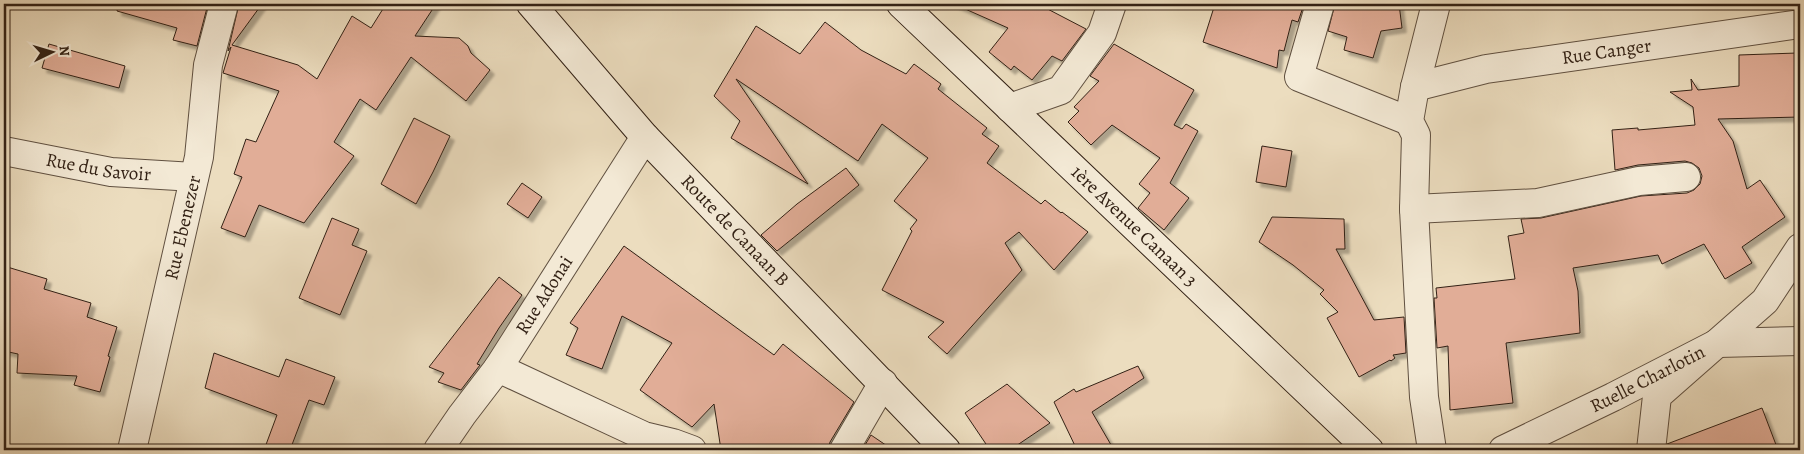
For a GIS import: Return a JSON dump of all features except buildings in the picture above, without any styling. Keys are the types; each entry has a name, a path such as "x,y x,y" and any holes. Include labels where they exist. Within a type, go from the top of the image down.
{"street":[{"name":"Rue Ebenezer","path":"132,450 199,157 208,65 224,4"},
{"name":"Route de Canaan B","path":"531,4 645,137 946,450"},
{"name":"1ère Avenue Canaan 3","path":"901,4 1369,450"},
{"path":"1010,108 1061,90 1102,34 1112,4"},
{"path":"1320,4 1299,77 1409,121"},
{"path":"1432,450 1424,398 1414,209 1416,135 1409,121 1415,87 1436,4"},
{"name":"Rue Canger","path":"1415,87 1486,69 1800,24"},
{"name":"Rue Adonai","path":"438,450 498,368 645,137"},
{"name":"Rue du Savoir","path":"4,152 111,172 194,177"},
{"path":"1414,209 1538,203 1638,181 1686,177"},
{"path":"1651,450 1657,396 1765,301 1800,248"},
{"name":"Ruelle Charlotin","path":"1503,450 1613,397 1718,343 1800,341"},
{"path":"498,368 641,443 673,443 692,450"},
{"path":"844,450 883,383"}]}
